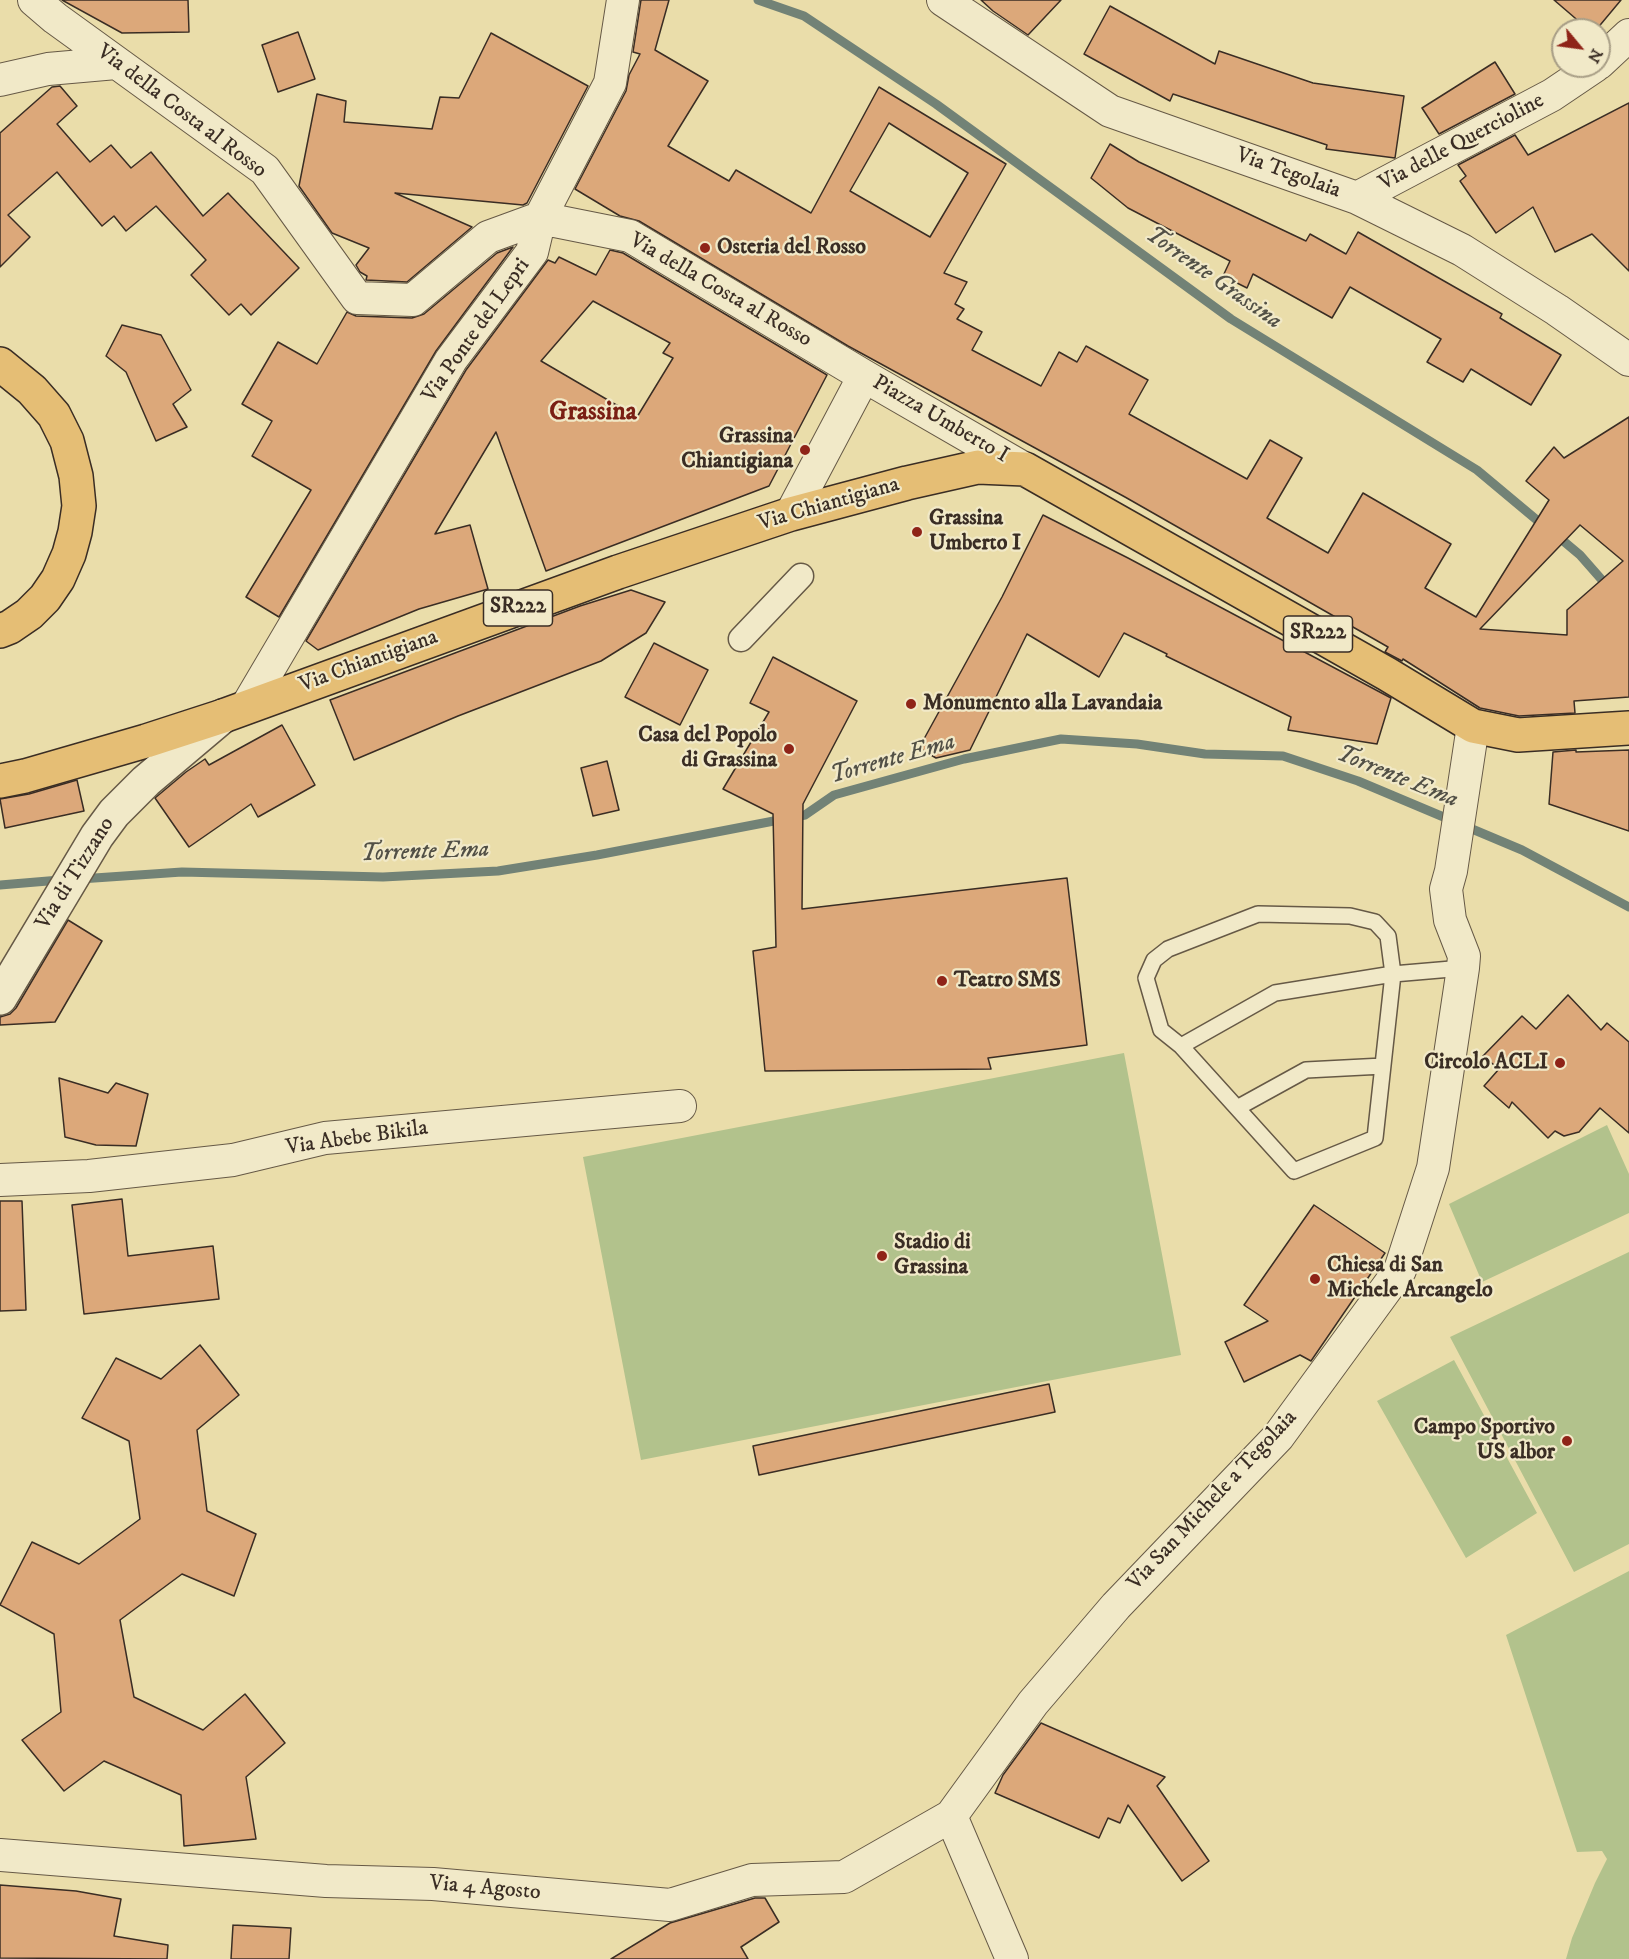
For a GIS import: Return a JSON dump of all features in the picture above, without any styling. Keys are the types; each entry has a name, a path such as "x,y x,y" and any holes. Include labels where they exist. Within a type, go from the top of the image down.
{"main road":[{"path":"0,364 33,390 54,415 67,441 76,476 79,506 69,554 58,579 45,598 29,614 0,631"},
{"name":"Via Chiantigiana","path":"0,781 135,744 235,711 618,572 791,514 978,467 1025,469 1357,657 1473,726 1518,735 1629,728"}],"street":[{"name":"Via della Costa al Rosso","path":"34,0 54,18 265,170 357,298 413,300 488,237 540,218 630,236 864,376"},
{"name":"Via Ponte del Lepri","path":"235,711 451,360 532,252 540,218 610,83 623,0"},
{"name":"Via Tegolaia","path":"943,0 1110,111 1357,198 1462,250 1557,310 1629,360"},
{"path":"1611,52 1629,35"},
{"path":"0,80 48,69 116,63"},
{"name":"Via delle Quercioline","path":"1357,198 1552,95 1577,78"},
{"name":"Piazza Umberto I","path":"791,514 864,376 1025,469"},
{"path":"741,639 801,576"},
{"name":"Via di Tizzano","path":"0,998 97,836 114,813 146,781 235,711"},
{"name":"Via San Michele a Tegolaia","path":"951,1816 1033,1703 1109,1615 1278,1437 1400,1270 1433,1168 1463,968 1464,956 1450,920 1446,889 1451,871 1473,726"},
{"name":"Via Abebe Bikila","path":"0,1180 89,1176 233,1160 325,1138 680,1106"},
{"path":"951,1816 1012,1959"},
{"name":"Via 4 Agosto","path":"0,1855 326,1881 433,1884 670,1905 752,1880 844,1877 951,1816"}],"lane":[{"path":"1258,914 1350,916 1375,922 1388,936 1393,975 1375,1138 1294,1171 1181,1046 1161,1030 1146,978 1154,960 1168,949 1258,914"},
{"path":"1181,1046 1275,993 1393,975 1463,968"},
{"path":"1237,1108 1306,1070 1383,1066"}],"green space":[{"name":"Stadio di Grassina","path":"1124,1053 1181,1355 641,1460 583,1157"},
{"path":"1607,1125 1629,1174 1629,1213 1482,1282 1449,1204"},
{"name":"Campo Sportivo US albor","path":"1629,1252 1629,1544 1574,1572 1450,1337"},
{"path":"1454,1360 1537,1513 1466,1558 1377,1401"},
{"path":"1629,1571 1629,1959 1566,1959 1572,1938 1607,1859 1602,1851 1577,1852 1506,1635"}],"building":[{"path":"62,0 188,0 189,32 122,33"},
{"path":"641,0 669,0 655,50 708,81 668,146 729,181 736,170 811,213 879,87 1006,164 944,273 967,282 955,304 964,309 957,319 982,332 972,350 1041,386 1059,352 1077,362 1086,346 1148,380 1129,414 1247,479 1270,440 1302,458 1267,518 1328,553 1363,493 1451,544 1425,588 1476,617 1549,500 1526,481 1554,447 1564,458 1629,417 1629,697 1574,701 1575,713 1519,716 1480,708 1403,659 1402,661 1385,652 1388,647 1125,497 848,346 639,221 620,216 575,189 626,91 629,75 640,54 633,52","holes":["889,123 968,173 930,237 850,191","1580,525 1623,561 1567,610 1567,635 1480,629"]},
{"path":"981,0 1061,0 1028,35"},
{"path":"1554,0 1621,0 1606,18 1575,18"},
{"path":"1110,6 1215,64 1219,51 1313,83 1404,96 1395,158 1326,149 1327,145 1173,94 1170,101 1084,54"},
{"path":"298,32 315,79 278,92 262,45"},
{"path":"491,33 588,86 527,203 523,205 395,193 472,227 407,282 366,280 367,276 360,272 356,265 369,248 332,233 299,186 317,94 346,101 344,122 432,129 440,97 459,98"},
{"path":"1495,62 1515,94 1439,134 1422,108"},
{"path":"60,86 77,106 57,124 90,162 111,145 131,168 151,152 203,216 228,193 299,268 251,315 241,304 229,315 191,275 206,260 156,206 126,231 114,216 102,226 57,172 8,215 30,237 0,267 0,133 52,87"},
{"path":"1629,103 1629,271 1592,234 1555,252 1533,207 1496,233 1460,181 1466,176 1458,165 1515,135 1528,155"},
{"path":"1110,144 1139,162 1306,241 1310,234 1346,254 1358,232 1502,314 1500,318 1561,355 1531,405 1471,369 1463,382 1427,362 1441,339 1350,287 1332,318 1253,274 1247,288 1223,276 1230,261 1128,208 1091,178"},
{"path":"513,247 436,351 279,617 246,597 311,490 252,456 272,421 242,404 278,342 317,364 347,312 356,316 412,318 424,314 497,253"},
{"path":"610,250 623,253 827,375 769,486 546,571 496,432 435,534 470,525 488,589 419,609 318,650 306,641 466,370 548,260 555,263 559,257 596,275","holes":["593,301 670,343 663,353 673,358 637,417 541,361"]},
{"path":"122,325 161,335 191,390 173,404 187,427 156,441 126,372 106,356"},
{"path":"1043,515 1391,698 1377,744 1288,730 1291,717 1124,633 1099,677 1027,634 970,750 936,758 919,748 1002,597"},
{"path":"631,590 665,602 646,633 601,661 458,716 354,760 330,700 580,606"},
{"path":"654,643 708,670 680,725 625,697"},
{"path":"773,657 857,701 803,804 802,909 1067,878 1087,1045 988,1058 991,1069 765,1071 753,951 776,947 773,814 723,789 769,712 750,703"},
{"path":"282,725 315,785 258,817 251,804 189,847 155,798 205,759 209,765"},
{"path":"1576,750 1576,752 1629,750 1629,831 1549,804 1553,752"},
{"path":"607,761 619,810 593,816 581,768"},
{"path":"77,780 84,811 5,828 0,799 29,794"},
{"path":"68,920 102,941 55,1022 0,1025 0,1017 10,1014 16,1008"},
{"name":"Circolo ACLI","path":"1568,995 1601,1030 1607,1023 1629,1042 1629,1133 1600,1108 1579,1132 1564,1136 1555,1131 1548,1138 1512,1102 1509,1108 1484,1086 1499,1069 1483,1056 1522,1016 1536,1029"},
{"path":"59,1078 108,1093 116,1083 148,1094 136,1146 96,1145 65,1137"},
{"path":"122,1199 128,1256 213,1246 219,1299 84,1314 72,1205"},
{"path":"0,1201 22,1201 26,1310 0,1311"},
{"name":"Chiesa di San Michele Arcangelo","path":"1314,1205 1385,1253 1311,1361 1300,1355 1244,1382 1225,1342 1268,1321 1244,1305"},
{"path":"200,1345 239,1395 197,1430 207,1511 256,1534 234,1596 182,1574 120,1620 134,1697 203,1730 245,1694 285,1743 246,1777 256,1839 184,1846 181,1795 104,1761 64,1791 22,1740 61,1712 54,1634 0,1605 32,1542 79,1564 140,1519 129,1441 82,1418 116,1358 161,1379"},
{"path":"1049,1384 1055,1412 759,1475 753,1446"},
{"path":"1041,1723 1165,1777 1157,1786 1209,1861 1182,1881 1128,1805 1120,1823 1108,1818 1099,1838 995,1793 1003,1775"},
{"path":"0,1885 76,1891 121,1899 114,1936 168,1945 167,1959 0,1958"},
{"path":"755,1898 765,1898 779,1922 741,1947 748,1959 611,1959 670,1923"},
{"path":"233,1925 291,1928 289,1959 231,1959"}],"waterway":[{"name":"Torrente Grassina","path":"758,0 804,16 936,104 1231,319 1477,470 1544,526"},
{"name":"Torrente Grassina","path":"1555,534 1580,555 1609,588"},
{"name":"Torrente Ema","path":"80,879 182,872 383,877 498,871 597,855 805,815 834,795 964,759 1061,739 1137,744 1205,754 1283,756 1358,781 1522,850 1629,907"},
{"name":"Torrente Ema","path":"0,885 60,880"}],"place":[{"name":"Osteria del Rosso","path":"705,248"},
{"name":"Grassina Chiantigiana","path":"805,450"},
{"name":"Grassina Umberto I","path":"917,532"},
{"name":"Monumento alla Lavandaia","path":"911,704"},
{"name":"Casa del Popolo di Grassina","path":"789,749"},
{"name":"Teatro SMS","path":"942,981"},
{"name":"Circolo ACLI","path":"1560,1063"},
{"name":"Stadio di Grassina","path":"882,1256"},
{"name":"Chiesa di San Michele Arcangelo","path":"1315,1279"},
{"name":"Campo Sportivo US albor","path":"1567,1441"}],"district":[{"name":"Grassina","path":"593,414"}]}
